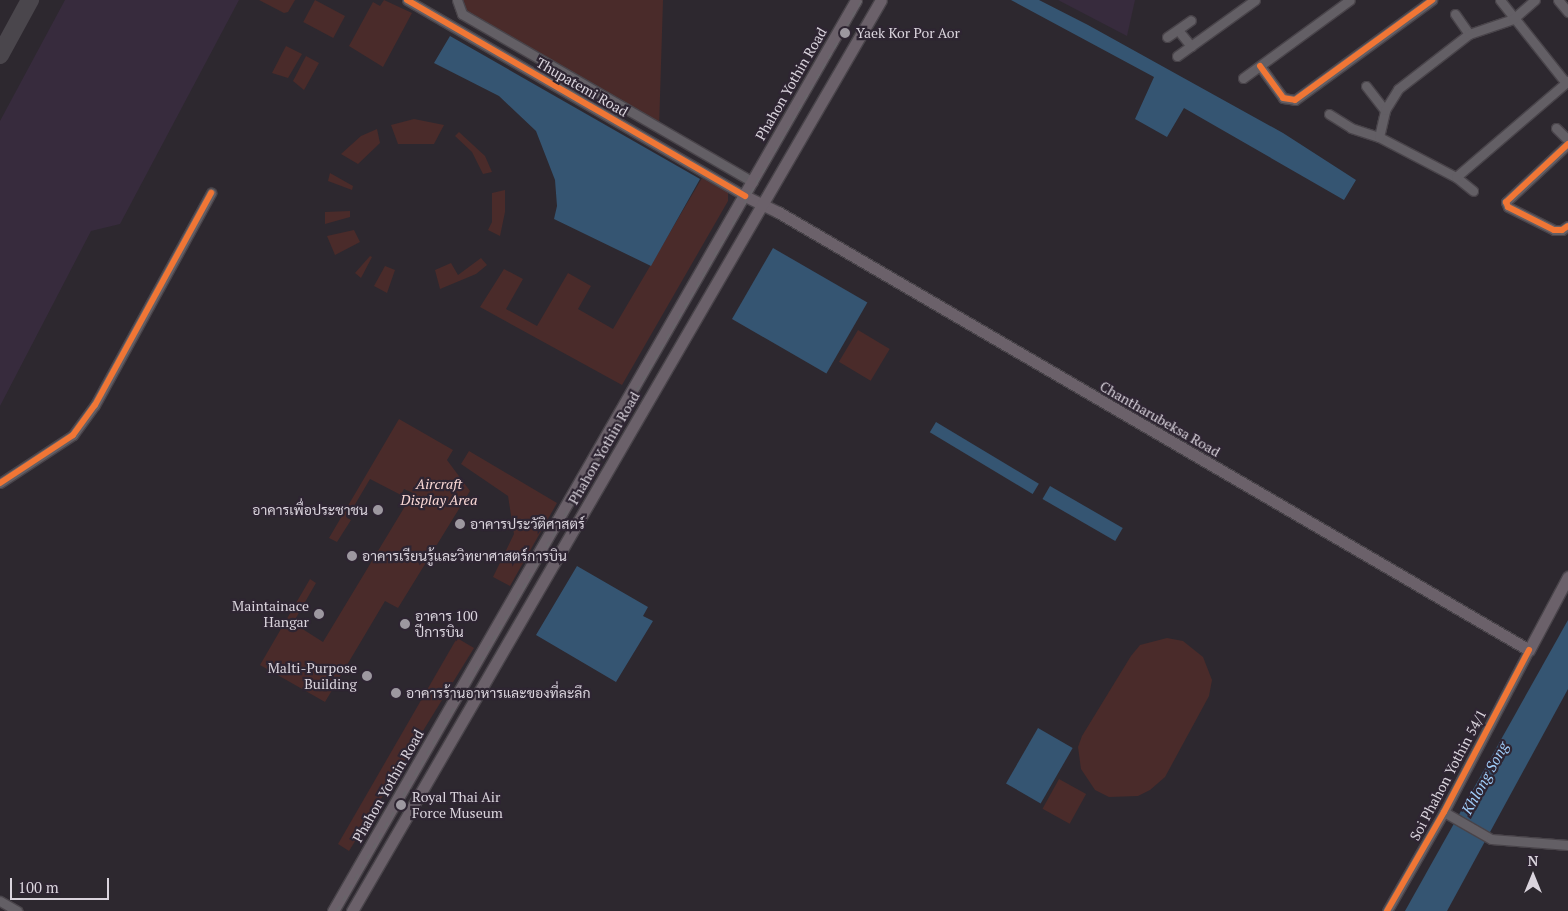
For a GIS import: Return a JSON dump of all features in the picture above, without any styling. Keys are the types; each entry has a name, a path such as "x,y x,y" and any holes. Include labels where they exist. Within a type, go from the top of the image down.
{"main road":[{"name":"Phahon Yothin Road","path":"333,911 856,0"},
{"name":"Phahon Yothin Road","path":"352,911 881,0"},
{"name":"Chantharubeksa Road","path":"753,182 764,200 778,212 1528,650"},
{"name":"Chantharubeksa Road","path":"745,196 764,200"},
{"path":"568,502 585,512"},
{"name":"Soi Phahon Yothin 54/1","path":"1528,650 1568,577"}],"street":[{"name":"Thupatemi Road","path":"407,0 745,196"},
{"name":"Thupatemi Road","path":"457,0 462,14 753,182"},
{"path":"1177,56 1255,0"},
{"path":"1243,78 1350,0"},
{"path":"1260,66 1283,98 1295,100 1432,0"},
{"path":"1456,177 1567,82 1500,0"},
{"path":"1379,137 1385,110 1398,89 1469,34 1513,18 1535,0"},
{"path":"1558,0 1568,12"},
{"path":"1455,14 1469,34"},
{"path":"1167,37 1191,20"},
{"path":"1178,30 1191,46"},
{"path":"1366,86 1385,110"},
{"path":"1329,114 1351,128 1379,137 1456,177 1473,192"},
{"path":"1556,128 1568,142 1507,199 1506,204 1554,230 1562,230 1568,226"},
{"path":"0,483 73,435 95,405 211,193"},
{"name":"Soi Phahon Yothin 54/1","path":"1388,911 1448,815 1528,650"},
{"path":"1448,815 1490,839 1568,845"},
{"path":"0,901 17,911"}],"shaded area":[{"path":"65,0 239,0 120,224 91,231 0,406 0,121"},
{"path":"1058,0 1135,0 1127,36"}],"green space":[{"path":"259,0 295,0 288,12 284,13"},
{"path":"315,0 345,16 333,38 303,22"},
{"path":"384,0 412,13 383,67 349,46 373,2 380,6"},
{"path":"458,0 663,0 659,128 462,14"},
{"path":"286,46 302,54 288,78 272,73"},
{"path":"306,56 319,63 304,90 293,81"},
{"path":"414,119 444,125 434,144 398,144 391,125"},
{"path":"377,129 380,143 358,164 341,154 361,136"},
{"path":"459,132 485,156 492,172 483,174 472,152 455,136"},
{"path":"330,173 353,186 352,190 328,181"},
{"path":"702,178 728,192 728,201 622,385 480,307 504,269 523,279 506,309 537,326 568,273 591,286 578,309 613,329"},
{"path":"505,190 505,212 500,236 488,230 492,222 492,193"},
{"path":"350,211 350,217 325,224 325,212"},
{"path":"354,230 360,242 335,255 327,236"},
{"path":"370,256 372,257 361,278 355,273"},
{"path":"481,258 487,265 476,274 440,289 435,270 451,263 458,275"},
{"path":"385,266 395,270 387,293 374,286"},
{"path":"858,330 890,349 871,381 839,362"},
{"name":"Aircraft Display Area","path":"399,419 453,450 447,460 470,491 398,608 385,601 325,702 260,665 310,579 316,583 293,623 323,642 413,493 404,489 401,495 370,479 347,518 351,520 337,542 329,538"},
{"path":"469,451 557,503 510,586 493,577 514,534 508,496 461,464"},
{"path":"457,638 474,648 349,851 338,844"},
{"path":"1167,638 1183,641 1203,657 1212,680 1209,696 1165,777 1150,790 1138,796 1109,797 1095,790 1081,769 1078,747 1082,736 1131,656 1140,645"},
{"path":"1059,779 1086,794 1070,824 1043,809"}],"water":[{"path":"1011,0 1039,0 1088,25 1283,133 1356,180 1344,200 1184,108 1167,137 1135,119 1154,77"},
{"path":"450,36 700,179 651,266 554,219 557,206 555,180 536,131 499,96 434,63"},
{"path":"773,248 867,302 826,374 732,319"},
{"path":"936,422 1039,484 1033,494 930,432"},
{"path":"1050,486 1123,528 1115,541 1042,499"},
{"path":"577,566 648,607 643,616 653,621 616,682 536,635"},
{"name":"Khlong Song","path":"1568,620 1568,689 1447,911 1405,911"},
{"path":"1038,728 1073,748 1041,803 1006,783"}],"taxiway":[{"path":"0,55 30,0"}],"railway":[{"path":"337,911 862,0"}],"cycle path":[{"path":"407,0 745,196"},
{"path":"1260,66 1283,98 1295,100 1432,0"},
{"path":"1568,144 1506,202 1508,207 1554,230 1562,230 1568,226"},
{"path":"0,483 73,435 95,405 211,193"},
{"path":"1387,911 1444,812 1529,650"}],"place":[{"name":"Yaek Kor Por Aor","path":"845,33"},
{"name":"อาคารเพื่อประชาชน","path":"378,510"},
{"name":"อาคารประวัติศาสตร์","path":"460,524"},
{"name":"อาคารเรียนรู้และวิทยาศาสตร์การบิน","path":"352,556"},
{"name":"Maintainace Hangar","path":"319,614"},
{"name":"อาคาร 100 ปีการบิน","path":"405,624"},
{"name":"Malti-Purpose Building","path":"367,676"},
{"name":"อาคารร้านอาหารและของที่ละลึก","path":"396,693"},
{"name":"Royal Thai Air Force Museum","path":"401,805"}]}
